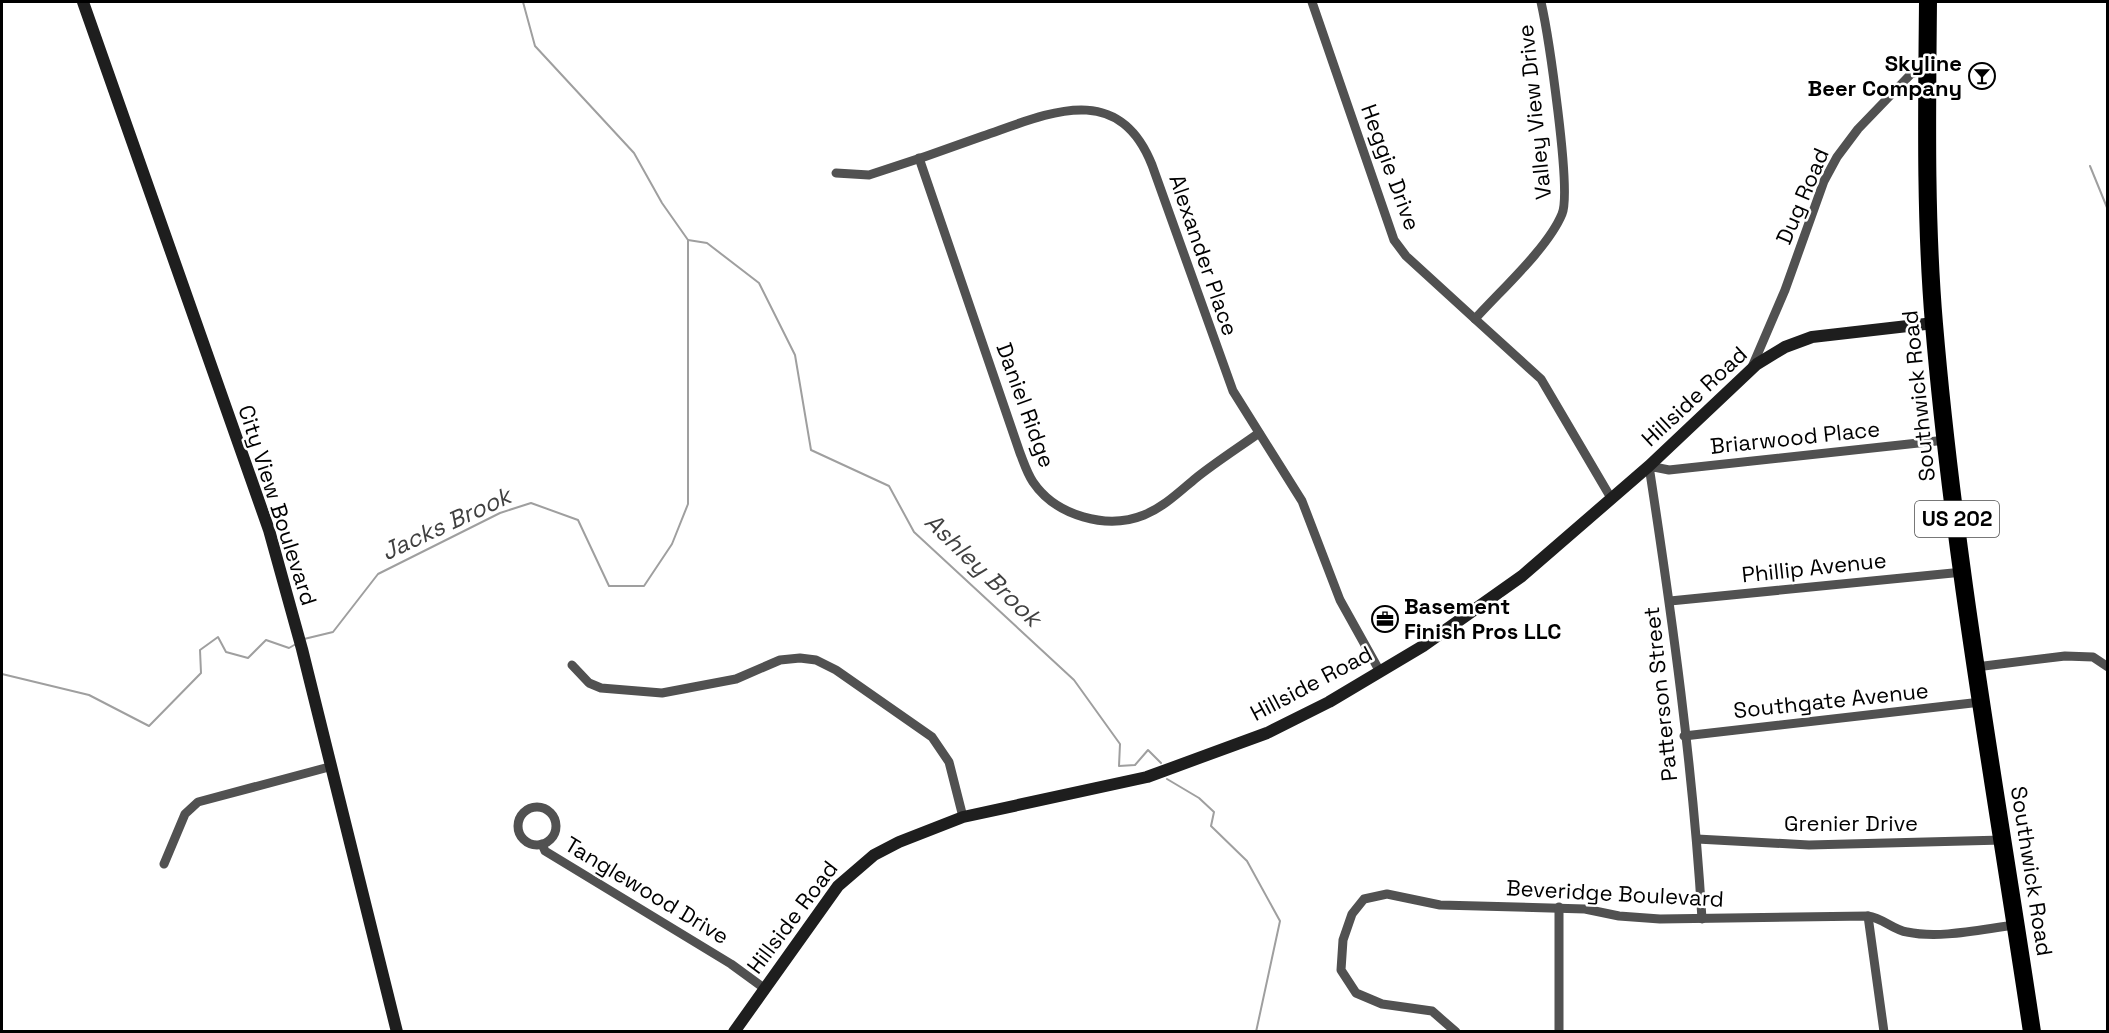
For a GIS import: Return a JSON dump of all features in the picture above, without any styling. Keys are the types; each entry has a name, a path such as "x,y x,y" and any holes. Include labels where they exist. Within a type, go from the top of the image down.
{"highway":[{"name":"Southwick Road","path":"1928,2 1929,240 1934,323 1946,440 1976,667 2032,1032"}],"street":[{"name":"City View Boulevard","path":"83,2 268,530 302,649 329,767 397,1032"},
{"name":"Heggie Drive","path":"1312,2 1394,240 1406,256 1475,319"},
{"name":"Valley View Drive","path":"1475,319 1547,238 1564,207 1563,155 1541,2"},
{"name":"Dug Road","path":"1751,369 1785,290 1824,181 1837,157 1858,129 1911,74 1928,68"},
{"name":"Alexander Place","path":"836,173 864,176 1066,109 1097,111 1124,124 1147,151 1224,371 1238,401 1302,501 1340,600 1379,670"},
{"name":"Daniel Ridge","path":"919,158 1020,453 1034,483 1050,500 1069,512 1091,519 1112,521 1134,519 1162,506 1259,433"},
{"path":"1475,319 1541,379 1611,498"},
{"name":"Hillside Road","path":"734,1032 838,886 874,855 899,842 963,818 1127,783 1157,773 1267,733 1329,702 1379,670 1423,646 1522,576 1649,466 1751,369 1770,354 1800,340 1841,332 1934,323"},
{"name":"Briarwood Place","path":"1649,466 1669,470 1946,440"},
{"name":"Patterson Street","path":"1649,466 1670,601 1697,839 1702,919"},
{"name":"Phillip Avenue","path":"1670,601 1963,572"},
{"path":"1976,667 2065,656 2093,657 2108,667"},
{"path":"572,664 589,683 601,688 662,693 696,689 736,679 786,659 808,659 822,662 915,722 932,737 949,762 963,818"},
{"name":"Southgate Avenue","path":"1684,736 1982,702"},
{"path":"164,864 185,814 198,802 329,767"},
{"name":"Tanglewood Drive","path":"533,807 546,809 554,818 552,836 542,844 525,841 518,830 522,813 533,807"},
{"name":"Grenier Drive","path":"1697,839 1809,845 2003,840"},
{"name":"Tanglewood Drive","path":"542,844 545,851 731,964 764,988"},
{"name":"Beveridge Boulevard","path":"1456,1032 1432,1011 1382,1004 1356,993 1341,970 1343,940 1356,907 1367,897 1376,894 1440,904 1559,907 1635,918 1868,916 1876,917 1910,933 1947,933 2016,925"},
{"path":"1559,907 1559,1032"},
{"path":"1868,916 1884,1032"}],"waterway":[{"name":"Jacks Brook","path":"304,639 333,632 378,574 500,513 531,503 578,520 609,586 644,586 672,544 688,504 688,240 662,203 634,153 535,46 523,2"},
{"path":"2090,166 2108,210"},
{"name":"Ashley Brook","path":"688,240 707,243 759,283 795,355 811,450 889,486 914,532 1074,680 1120,744 1119,766 1135,765 1148,750 1161,763"},
{"name":"Jacks Brook","path":"2,674 89,695 149,726 201,673 200,650 218,637 226,652 248,658 266,640 289,648 296,644"},
{"name":"Ashley Brook","path":"1167,779 1199,798 1214,812 1211,826 1247,861 1280,921 1256,1032"}],"place":[{"name":"Skyline Beer Company","path":"1982,76"},
{"name":"Basement Finish Pros LLC","path":"1385,619"}]}
